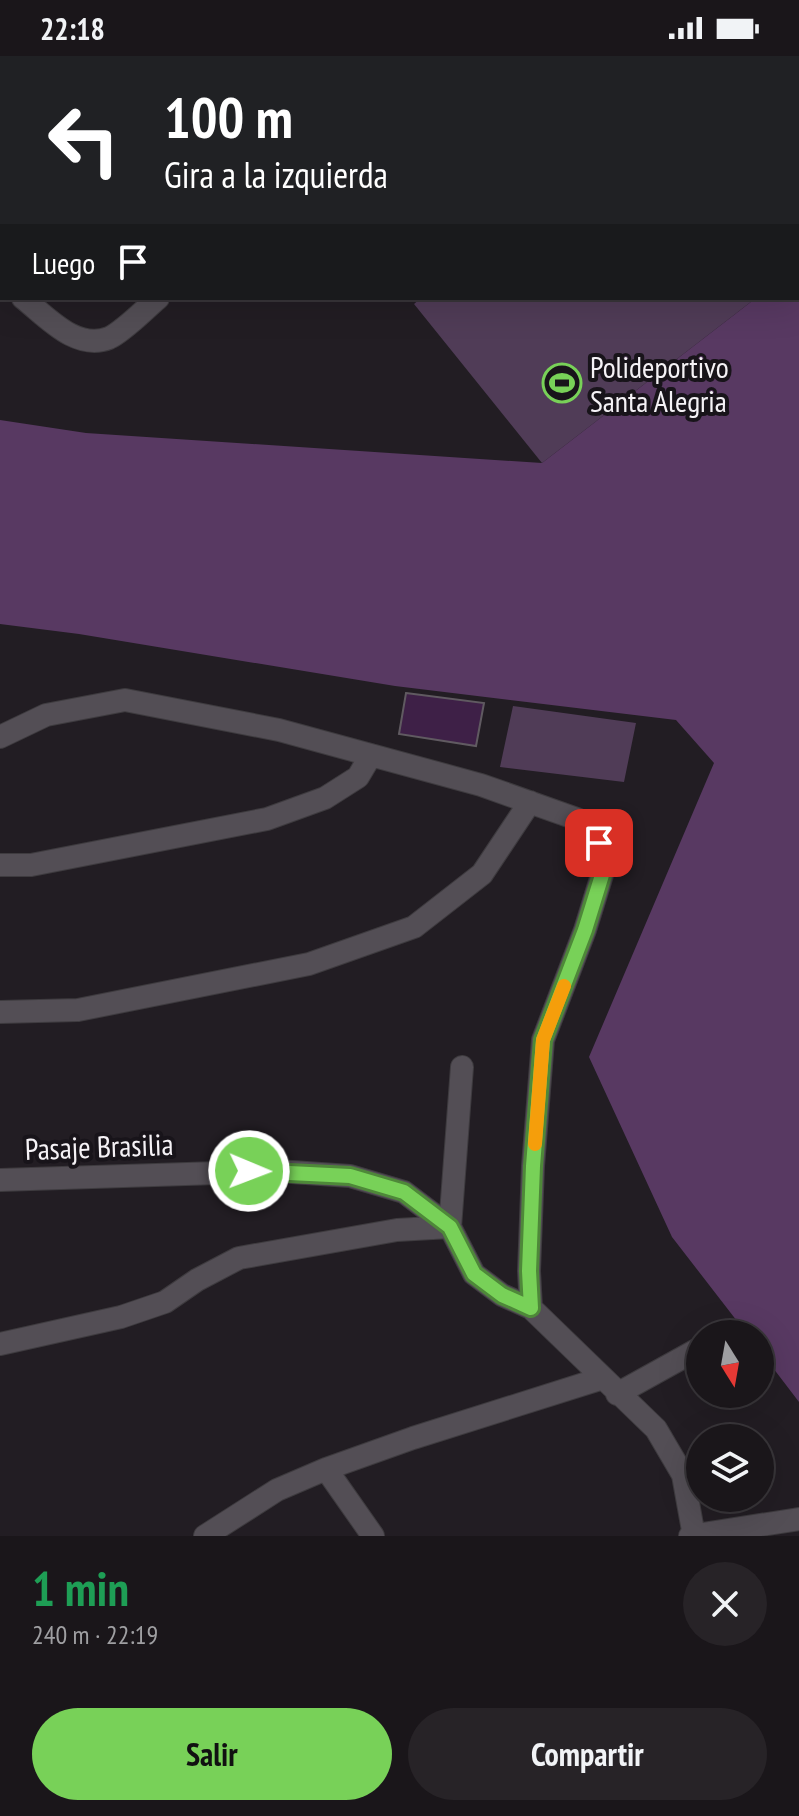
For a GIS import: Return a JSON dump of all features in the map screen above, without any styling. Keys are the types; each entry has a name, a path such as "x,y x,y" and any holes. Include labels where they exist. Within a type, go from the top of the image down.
{"street":[{"path":"26,300 69,334 87,342 110,337 156,300"},
{"path":"0,737 46,715 125,700 279,730 481,785 577,819 599,843 602,875 585,930 543,1040 533,1166 529,1271 531,1308"},
{"path":"0,865 31,865 267,819 325,798 358,777 371,755"},
{"path":"0,1012 78,1010 294,967 414,927 482,874 530,802"},
{"path":"0,1344 121,1317 165,1302 197,1280 239,1258 397,1230 450,1227 462,1067"},
{"name":"Pasaje Brasilia","path":"0,1180 277,1171 350,1176 404,1192 450,1227 474,1274 502,1295 531,1308 656,1429 683,1475 693,1536"},
{"path":"205,1536 277,1490 326,1469 413,1438 610,1386 686,1354"},
{"path":"326,1469 373,1536"},
{"path":"693,1536 799,1519"}],"shaded area":[{"name":"Polideportivo Santa Alegria","path":"419,300 753,300 542,463 414,304"},
{"path":"753,300 799,300 799,1402 774,1369 774,1320 736,1320 672,1237 589,1057 714,763 676,720 395,686 0,624 0,420 86,433 542,463"},
{"path":"513,706 636,723 624,782 500,767"}],"building":[{"path":"406,693 484,703 476,746 399,734"}],"slow traffic":[{"path":"535,1144 543,1040 564,986"}],"place":[{"name":"Polideportivo Santa Alegria","path":"562,383"}],"route":[{"path":"249,1171 350,1176 404,1192 450,1227 474,1274 502,1295 531,1308 529,1271 533,1166 543,1040 585,930 602,875 599,843"}]}
